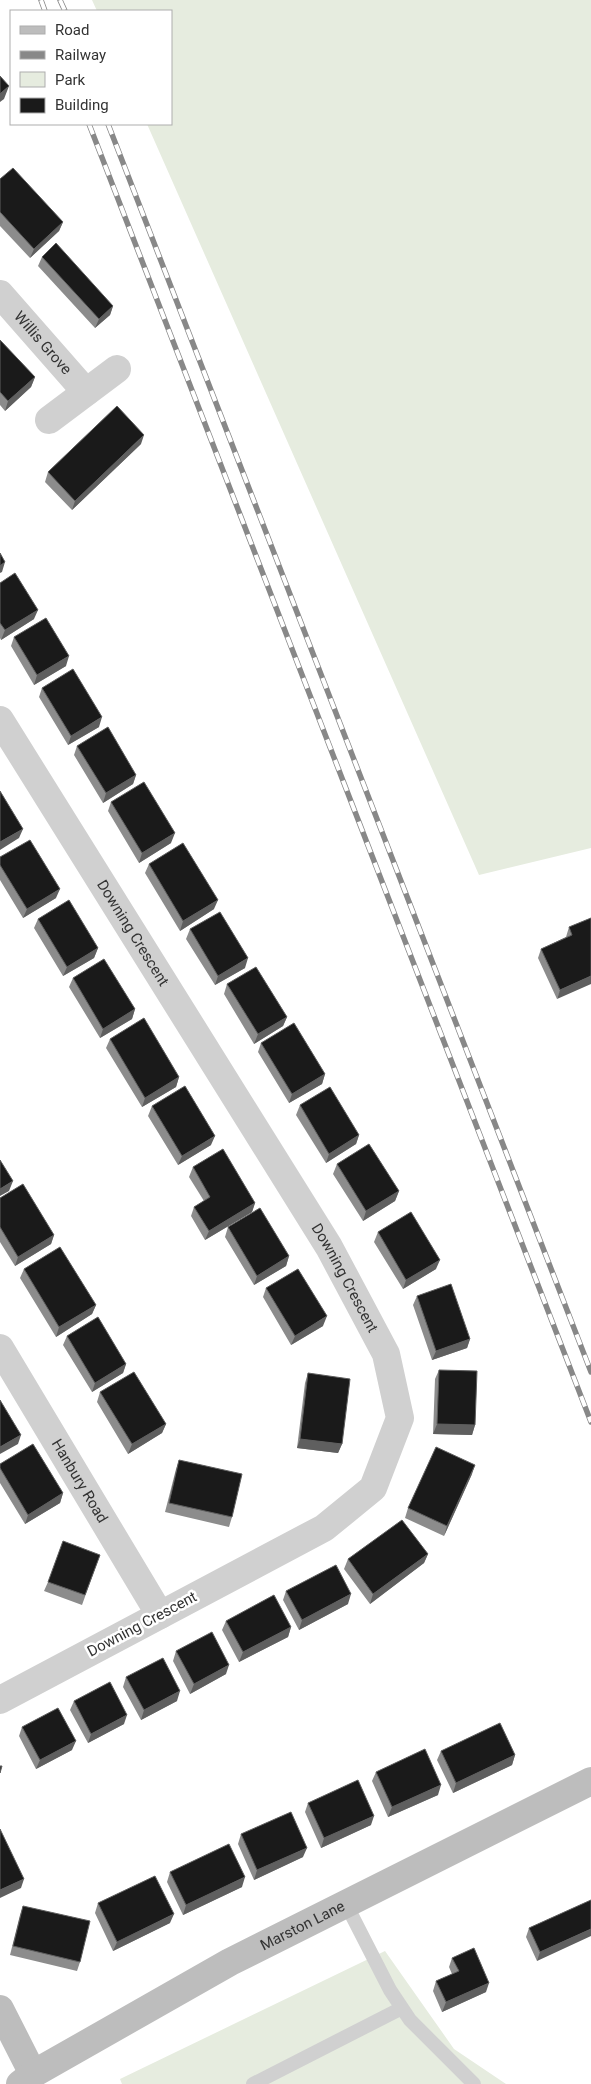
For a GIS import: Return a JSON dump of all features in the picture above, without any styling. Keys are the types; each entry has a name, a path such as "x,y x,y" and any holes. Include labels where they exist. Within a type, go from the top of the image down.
{"street":[{"name":"Willis Grove","path":"0,294 86,392"},
{"path":"49,420 116,369"},
{"name":"Downing Crescent","path":"0,720 329,1247 386,1354 400,1418 372,1488 324,1528 0,1700"},
{"name":"Hanbury Road","path":"0,1348 160,1615"},
{"name":"Marston Lane","path":"26,2079 230,1962 591,1781"},
{"path":"0,2009 26,2079"}],"lane":[{"path":"346,1904 386,1982 410,2020 474,2084"},
{"path":"253,2084 402,2008"}],"green space":[{"path":"92,0 591,0 591,848 479,875 147,125 172,125 172,10 97,10"},
{"path":"385,1951 454,2049 506,2084 122,2084 120,2079"}],"building":[{"path":"0,76 9,86 0,94"},
{"path":"13,168 63,222 34,249 0,212 0,179"},
{"path":"56,243 113,306 99,319 42,257"},
{"path":"0,340 35,377 8,401 0,392"},
{"path":"117,406 144,435 75,501 48,472"},
{"path":"0,553 5,562 0,566"},
{"path":"15,573 38,610 5,630 0,623 0,583"},
{"path":"46,618 69,656 37,675 14,637"},
{"path":"73,669 102,717 71,736 42,688"},
{"path":"108,727 136,775 106,793 77,746"},
{"path":"144,782 175,833 142,853 111,802"},
{"path":"0,791 23,829 0,842"},
{"path":"30,840 60,889 27,909 0,865 0,857"},
{"path":"183,843 218,900 183,921 149,864"},
{"path":"69,900 98,948 67,967 38,919"},
{"path":"220,912 248,958 218,976 190,929"},
{"path":"591,918 591,976 560,990 541,949 572,935 569,927"},
{"path":"104,959 135,1009 103,1029 73,978"},
{"path":"256,967 287,1017 258,1034 227,984"},
{"path":"144,1018 179,1077 145,1098 110,1039"},
{"path":"294,1023 325,1074 292,1094 261,1043"},
{"path":"185,1086 215,1136 182,1156 152,1106"},
{"path":"330,1087 359,1135 329,1154 300,1105"},
{"path":"369,1144 399,1191 366,1211 337,1164"},
{"path":"223,1149 255,1203 209,1231 194,1207 210,1197 193,1167"},
{"path":"0,1160 13,1181 0,1189"},
{"path":"23,1184 54,1235 18,1257 0,1227 0,1198"},
{"path":"260,1208 289,1256 257,1276 228,1227"},
{"path":"411,1212 440,1260 406,1280 378,1232"},
{"path":"60,1247 96,1305 59,1327 24,1269"},
{"path":"298,1269 327,1316 295,1336 266,1288"},
{"path":"451,1284 470,1339 436,1351 417,1296"},
{"path":"98,1317 126,1364 95,1383 67,1336"},
{"path":"439,1370 477,1371 475,1425 437,1424"},
{"path":"134,1372 166,1424 132,1444 100,1392"},
{"path":"308,1373 350,1379 342,1444 300,1439"},
{"path":"0,1400 21,1435 0,1447"},
{"path":"33,1444 63,1493 28,1515 0,1468 0,1464"},
{"path":"436,1447 475,1465 447,1526 408,1508"},
{"path":"179,1460 242,1474 232,1517 169,1503"},
{"path":"402,1520 428,1554 373,1594 348,1559"},
{"path":"63,1541 100,1555 85,1595 48,1582"},
{"path":"336,1565 351,1594 302,1620 286,1591"},
{"path":"274,1595 291,1627 243,1652 226,1621"},
{"path":"212,1632 229,1665 194,1684 176,1651"},
{"path":"163,1658 180,1691 144,1710 126,1677"},
{"path":"110,1682 127,1715 91,1734 74,1701"},
{"path":"58,1708 76,1741 40,1760 22,1727"},
{"path":"500,1723 515,1755 456,1783 441,1751"},
{"path":"425,1749 441,1785 392,1807 376,1772"},
{"path":"358,1780 374,1816 324,1838 308,1803"},
{"path":"291,1812 307,1848 257,1870 241,1834"},
{"path":"0,1829 24,1879 0,1890"},
{"path":"229,1844 245,1877 186,1905 170,1872"},
{"path":"155,1876 174,1914 117,1942 98,1903"},
{"path":"591,1900 591,1929 540,1952 529,1928"},
{"path":"23,1906 90,1921 80,1962 13,1946"},
{"path":"474,1948 489,1983 446,2002 436,1981 459,1971 452,1958"}],"railway":[{"path":"41,0 45,10"},
{"path":"60,0 65,10"},
{"path":"89,125 591,1422"},
{"path":"108,125 591,1372"}]}
